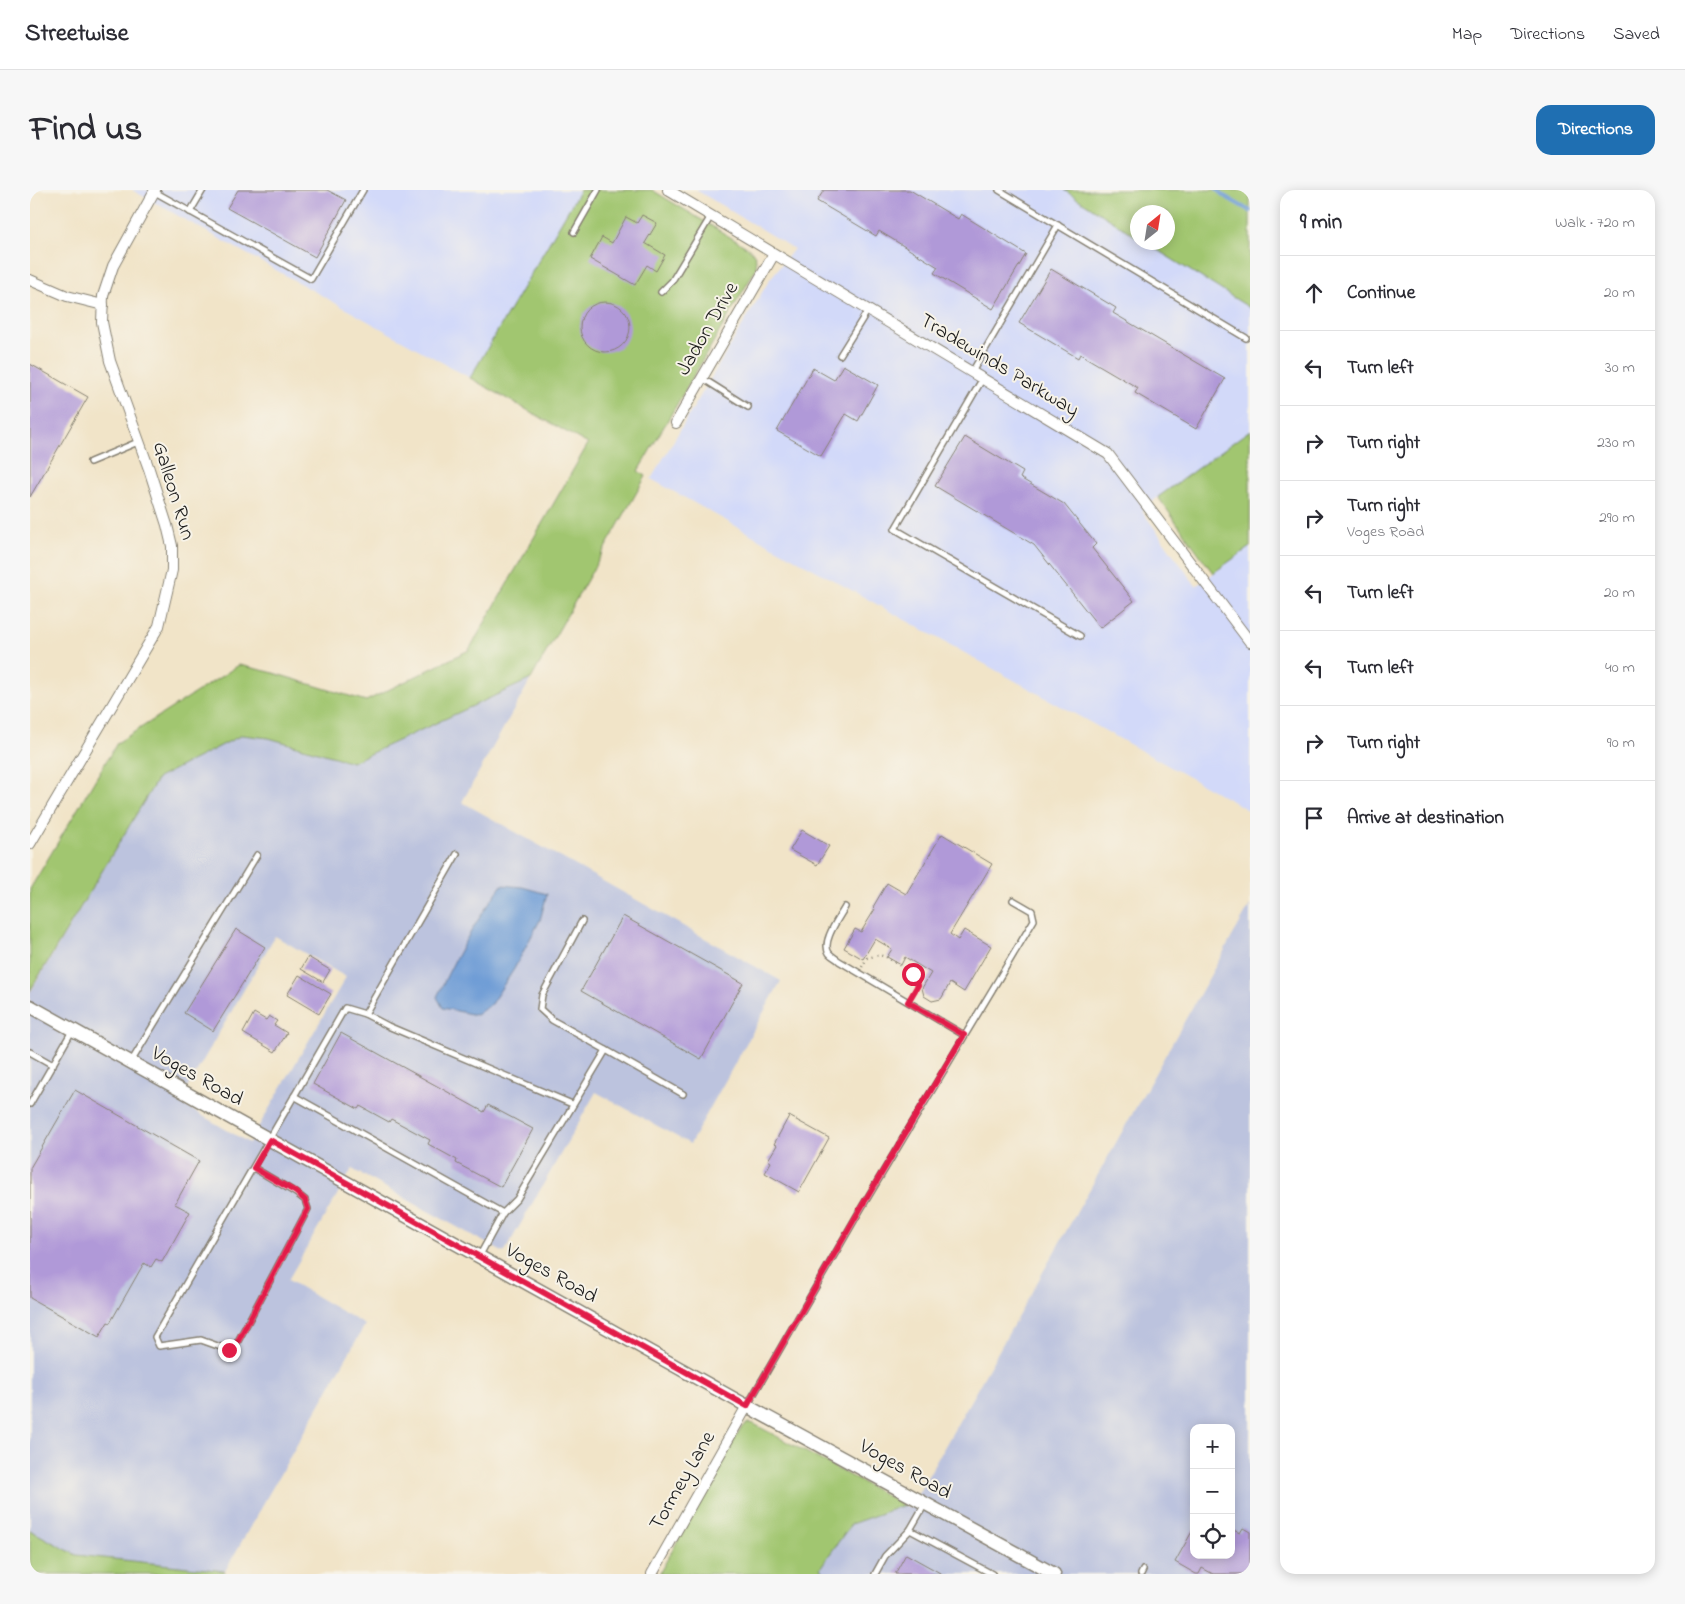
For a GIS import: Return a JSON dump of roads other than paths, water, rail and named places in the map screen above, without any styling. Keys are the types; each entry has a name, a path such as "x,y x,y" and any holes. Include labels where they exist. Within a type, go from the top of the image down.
{"street":[{"name":"Tradewinds Parkway","path":"668,190 1108,454 1250,642"},
{"name":"Galleon Run","path":"30,844 159,626 172,570 172,546 159,500 110,361 102,322 103,296 113,266 154,191"},
{"name":"Jadon Drive","path":"676,423 774,254"},
{"path":"30,280 67,296 102,305"},
{"name":"Voges Road","path":"30,1006 747,1406 1054,1574"},
{"name":"Tormey Lane","path":"652,1574 747,1406"}],"lane":[{"path":"190,212 202,190"},
{"path":"154,191 311,279 363,190"},
{"path":"574,232 598,190"},
{"path":"999,190 1246,338"},
{"path":"661,292 672,281 711,216"},
{"path":"972,372 1058,226"},
{"path":"840,355 868,310"},
{"path":"702,378 748,406"},
{"path":"982,378 895,529 1080,636"},
{"path":"90,462 138,442"},
{"path":"366,1014 457,854"},
{"path":"131,1062 257,855"},
{"path":"747,1406 862,1206 1034,920 1032,912 1013,900"},
{"path":"845,908 827,939 828,952 964,1035"},
{"path":"582,921 542,995 540,1009 552,1020 683,1094"},
{"path":"254,1168 296,1192 305,1200 308,1209 237,1343 229,1350 201,1340 158,1346 155,1337 345,1008 366,1014 397,1030 572,1104"},
{"path":"30,1104 73,1030"},
{"path":"480,1257 504,1214 517,1199 606,1050"},
{"path":"30,1052 53,1065"},
{"path":"294,1096 504,1214"},
{"path":"875,1574 885,1556 910,1530 925,1504"},
{"path":"910,1530 992,1574"}],"water":[{"path":"502,885 522,887 547,894 540,920 514,969 491,1004 476,1015 443,1008 437,997 444,982 475,925"}],"waterway":[{"path":"1217,190 1250,211"}]}
